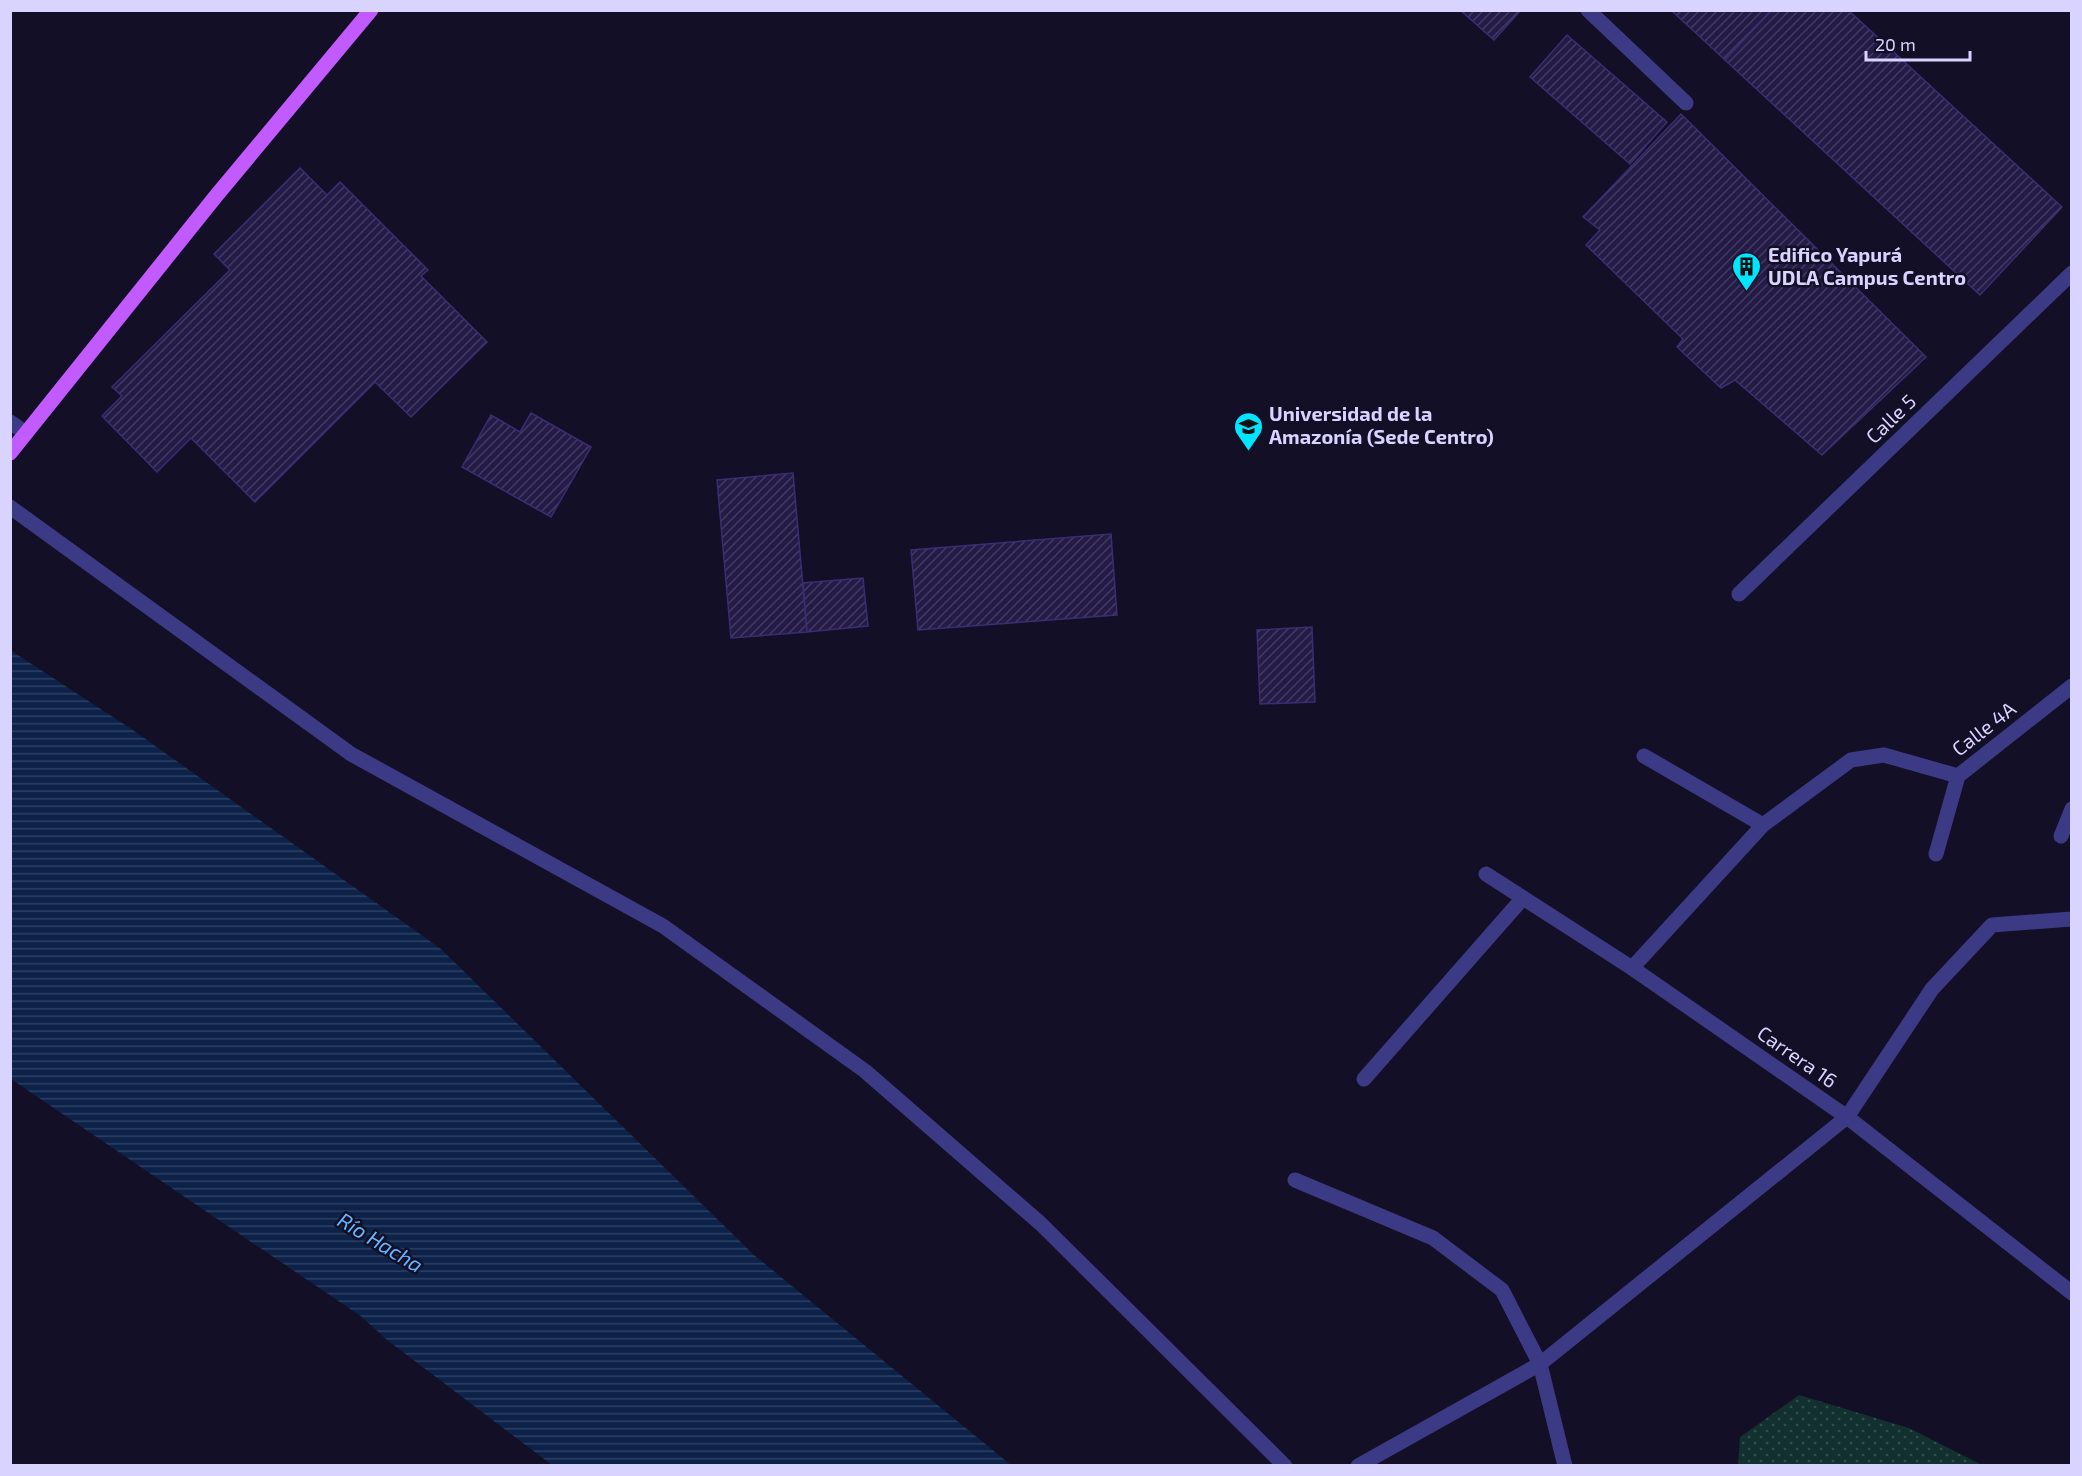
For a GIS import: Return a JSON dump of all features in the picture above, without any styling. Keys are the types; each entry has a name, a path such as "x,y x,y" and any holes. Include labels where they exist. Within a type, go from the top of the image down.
{"main road":[{"path":"10,453 366,11"}],"street":[{"path":"1588,10 1686,103"},
{"name":"Calle 5","path":"1739,594 2072,273"},
{"path":"10,422 26,434"},
{"path":"10,507 351,754 663,926 865,1071 1041,1224 1285,1466"},
{"name":"Calle 4A","path":"1936,855 1958,776 2069,694"},
{"path":"1632,968 1763,825 1851,760 1884,755 1958,776"},
{"path":"1644,756 1763,825"},
{"path":"2061,836 2072,809"},
{"name":"Carrera 16","path":"1486,874 1632,968 1846,1117 2072,1293"},
{"path":"1364,1079 1522,898"},
{"path":"1358,1466 1540,1364 1846,1117 1932,989 1992,925 2072,919"},
{"path":"1294,1180 1433,1238 1502,1290 1540,1364 1565,1466"}],"green space":[{"path":"1799,1395 1909,1428 1982,1465 1738,1465 1740,1437"}],"water":[{"name":"Río Hacha","path":"10,650 130,728 441,949 754,1255 1011,1465 552,1465 387,1340 362,1317 11,1079"}],"building":[{"path":"1460,10 1521,10 1494,40"},
{"path":"1671,10 1772,10 1725,60"},
{"path":"1772,10 1848,10 2062,207 1980,295 1725,60"},
{"path":"1567,35 1667,122 1630,164 1530,77"},
{"name":"Edifico Yapurá UDLA Campus Centro","path":"1681,114 1926,357 1822,455 1735,380 1721,388 1677,347 1683,339 1586,245 1600,230 1583,217"},
{"path":"300,168 327,195 340,182 428,270 421,276 487,342 411,417 375,382 255,502 191,438 157,472 102,416 122,396 112,387 230,270 214,254"},
{"path":"531,413 591,447 551,517 462,467 491,415 520,432"},
{"path":"793,473 807,632 731,638 717,480"},
{"path":"1111,534 1117,615 918,630 911,550"},
{"path":"863,578 868,626 807,632 803,583"},
{"path":"1312,627 1315,702 1260,704 1257,630"}],"place":[{"name":"Edifico Yapurá UDLA Campus Centro","path":"1747,292"},
{"name":"Universidad de la Amazonía (Sede Centro)","path":"1248,452"}]}
